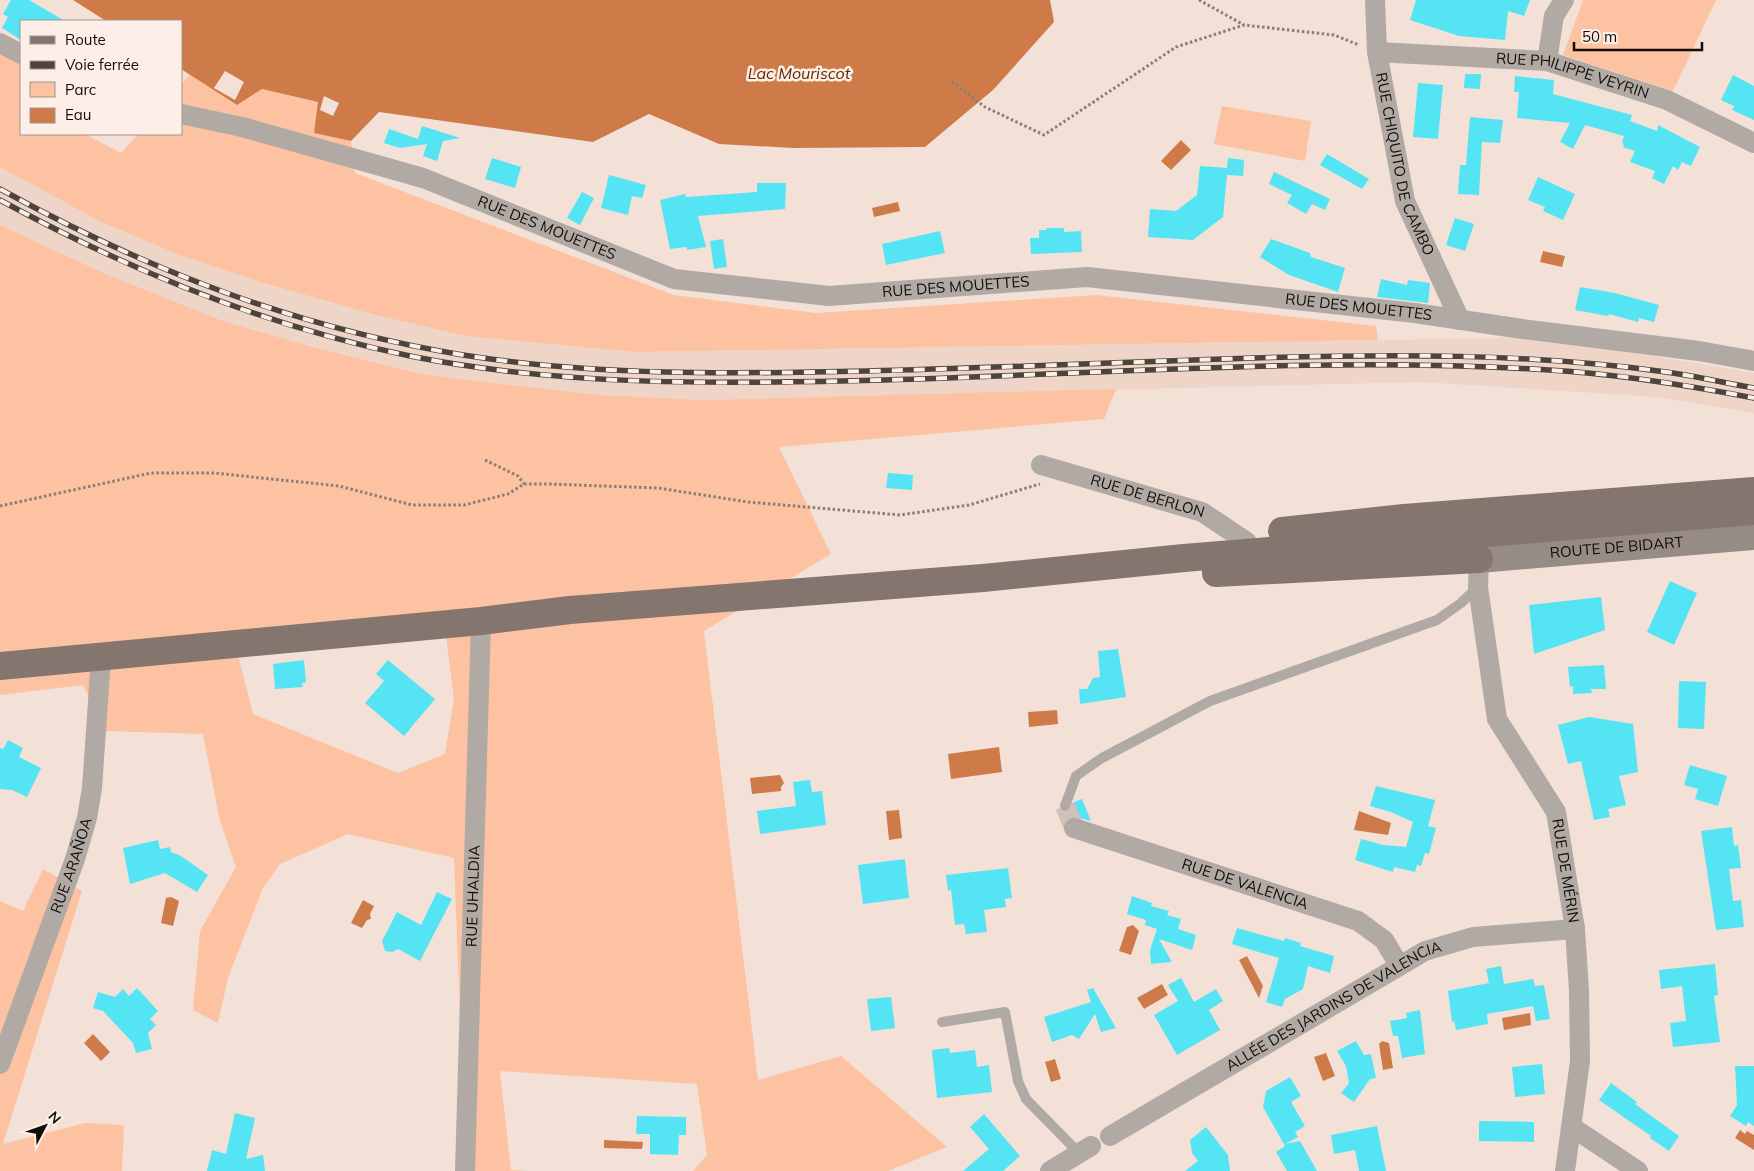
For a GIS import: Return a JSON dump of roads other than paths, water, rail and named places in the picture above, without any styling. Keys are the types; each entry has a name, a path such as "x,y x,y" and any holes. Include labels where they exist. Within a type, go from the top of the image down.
{"main road":[{"path":"1184,558 1285,530 1395,518 1754,491"},
{"path":"0,666 481,621 570,610 982,578 1184,558 1533,528 1754,512"},
{"name":"ROUTE DE BIDART","path":"1479,559 1754,536"},
{"path":"982,578 1170,575 1479,559"}],"street":[{"name":"RUE CHIQUITO DE CAMBO","path":"1375,0 1378,52 1405,201 1460,320"},
{"path":"1547,61 1554,16 1564,0"},
{"path":"0,44 20,54"},
{"name":"RUE PHILIPPE VEYRIN","path":"1378,52 1547,61 1667,100 1754,143"},
{"name":"RUE DES MOUETTES","path":"182,114 242,127 423,178 674,279 829,296 1087,276 1415,313 1699,351 1754,361"},
{"name":"RUE DE BERLON","path":"1041,465 1202,512 1247,542"},
{"name":"RUE DE MÉRIN","path":"1479,559 1478,587 1497,719 1556,812 1575,928 1580,991 1580,1061 1565,1171"},
{"name":"RUE UHALDIA","path":"465,1171 481,621"},
{"name":"RUE ARAÑOA","path":"0,1064 75,859 87,818 92,788 101,658"},
{"name":"RUE DE VALENCIA","path":"1074,828 1358,921 1384,940 1398,965"},
{"name":"ALLÉE DES JARDINS DE VALENCIA","path":"1110,1136 1426,950 1473,937 1575,928"},
{"path":"1572,1127 1638,1171"},
{"path":"1050,1171 1085,1149"}],"lane":[{"path":"1065,806 1076,776 1102,758 1210,701 1437,620 1461,603 1478,587"},
{"path":"942,1022 1005,1012 1018,1081 1026,1099 1085,1149"}],"water":[{"name":"Lac Mouriscot","path":"73,0 1050,0 1054,22 993,90 925,147 794,148 719,144 649,114 593,142 379,112 351,141 314,133 318,102 262,89 237,105 182,70 182,20 104,20"},
{"path":"1181,140 1191,150 1171,170 1161,161"},
{"path":"898,202 900,211 874,217 872,208"},
{"path":"1543,251 1565,256 1562,267 1540,262"},
{"path":"1057,710 1058,724 1029,727 1028,712"},
{"path":"999,747 1002,772 951,779 948,754"},
{"path":"780,775 784,783 781,791 752,794 750,778"},
{"path":"899,810 902,838 889,840 886,811"},
{"path":"1359,811 1391,823 1388,835 1354,830"},
{"path":"171,897 179,901 173,926 161,923 166,898"},
{"path":"363,900 374,906 370,914 371,919 367,920 362,928 351,923"},
{"path":"1133,925 1139,931 1131,955 1119,951 1127,927"},
{"path":"1247,956 1263,986 1259,998 1239,960"},
{"path":"1162,984 1168,995 1144,1009 1137,998"},
{"path":"1530,1013 1531,1025 1504,1030 1502,1018"},
{"path":"93,1034 110,1052 101,1061 84,1043"},
{"path":"1382,1041 1389,1043 1393,1068 1383,1070 1379,1044"},
{"path":"1326,1053 1335,1076 1323,1081 1314,1057"},
{"path":"1055,1059 1061,1079 1051,1082 1045,1062"},
{"path":"1740,1130 1745,1134 1747,1131 1754,1135 1754,1150 1735,1138"},
{"path":"604,1140 643,1142 642,1149 604,1148"}],"tunnel":[{"path":"1065,806 1074,828"}],"railway":[{"path":"0,189 55,218 167,270 282,312 341,329 401,343 513,362 614,370 766,373 1305,357 1460,356 1563,361 1615,366 1677,374 1754,388"},
{"path":"0,200 49,226 149,273 251,312 356,344 410,356 528,373 647,381 766,382 885,380 1300,365 1466,366 1601,374 1677,384 1754,398"}]}
